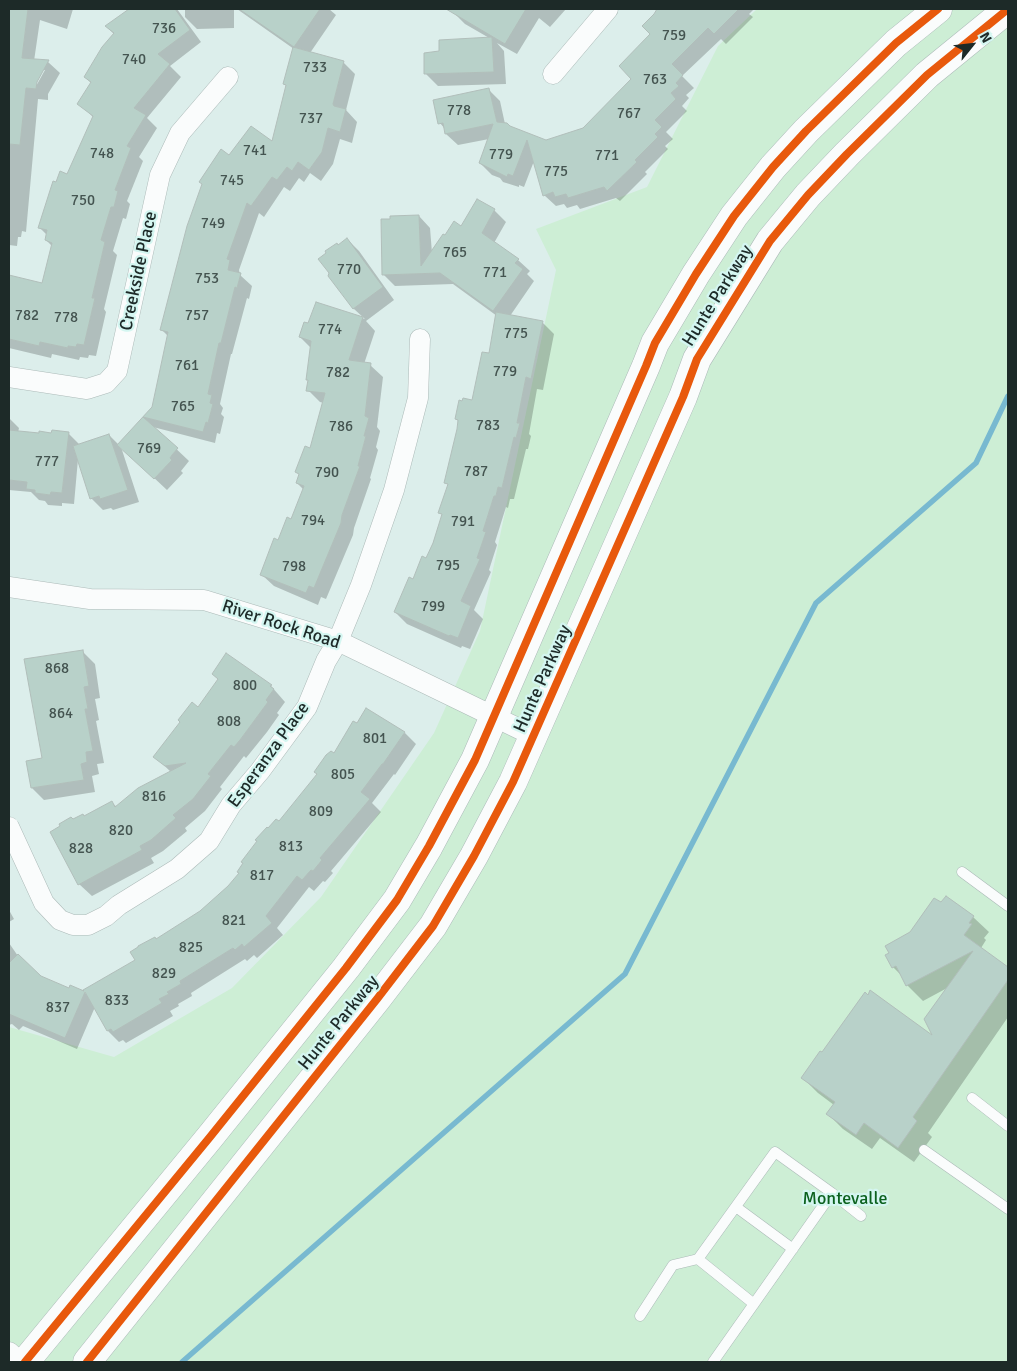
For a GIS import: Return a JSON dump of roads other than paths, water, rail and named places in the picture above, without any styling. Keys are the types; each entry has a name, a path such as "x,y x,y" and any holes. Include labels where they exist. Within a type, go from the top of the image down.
{"main road":[{"name":"Hunte Parkway","path":"25,1362 260,1076 346,968 397,900 429,846 475,760 655,343 696,274 734,216 773,167 806,131 896,43 938,9"},
{"name":"Hunte Parkway","path":"87,1362 372,1007 433,926 474,856 513,782 683,397 697,359 770,241 808,195 927,75 1008,9"}],"street":[{"path":"553,74 608,9"},
{"name":"Creekside Place","path":"9,377 87,389 106,383 117,371 160,175 180,133 228,78"},
{"name":"Esperanza Place","path":"9,828 44,903 60,920 73,925 88,925 106,916 119,905 177,869 209,840 231,805 265,764 307,707 326,661 338,641 361,586 394,490 406,448 418,398 420,339"},
{"name":"River Rock Road","path":"9,587 90,599 204,600 338,641 534,736"},
{"path":"9,1352 20,1362"}],"lane":[{"path":"962,872 1008,906"},
{"path":"972,1098 1008,1126"},
{"path":"924,1150 1008,1209"},
{"path":"640,1316 674,1265 698,1260 775,1152 861,1216"},
{"path":"713,1362 832,1193"},
{"path":"736,1207 793,1249"},
{"path":"698,1260 754,1304"}],"waterway":[{"path":"182,1362 625,974 816,603 976,463 1008,396"}],"park label":[{"name":"Montevalle","path":"845,1199"}]}
